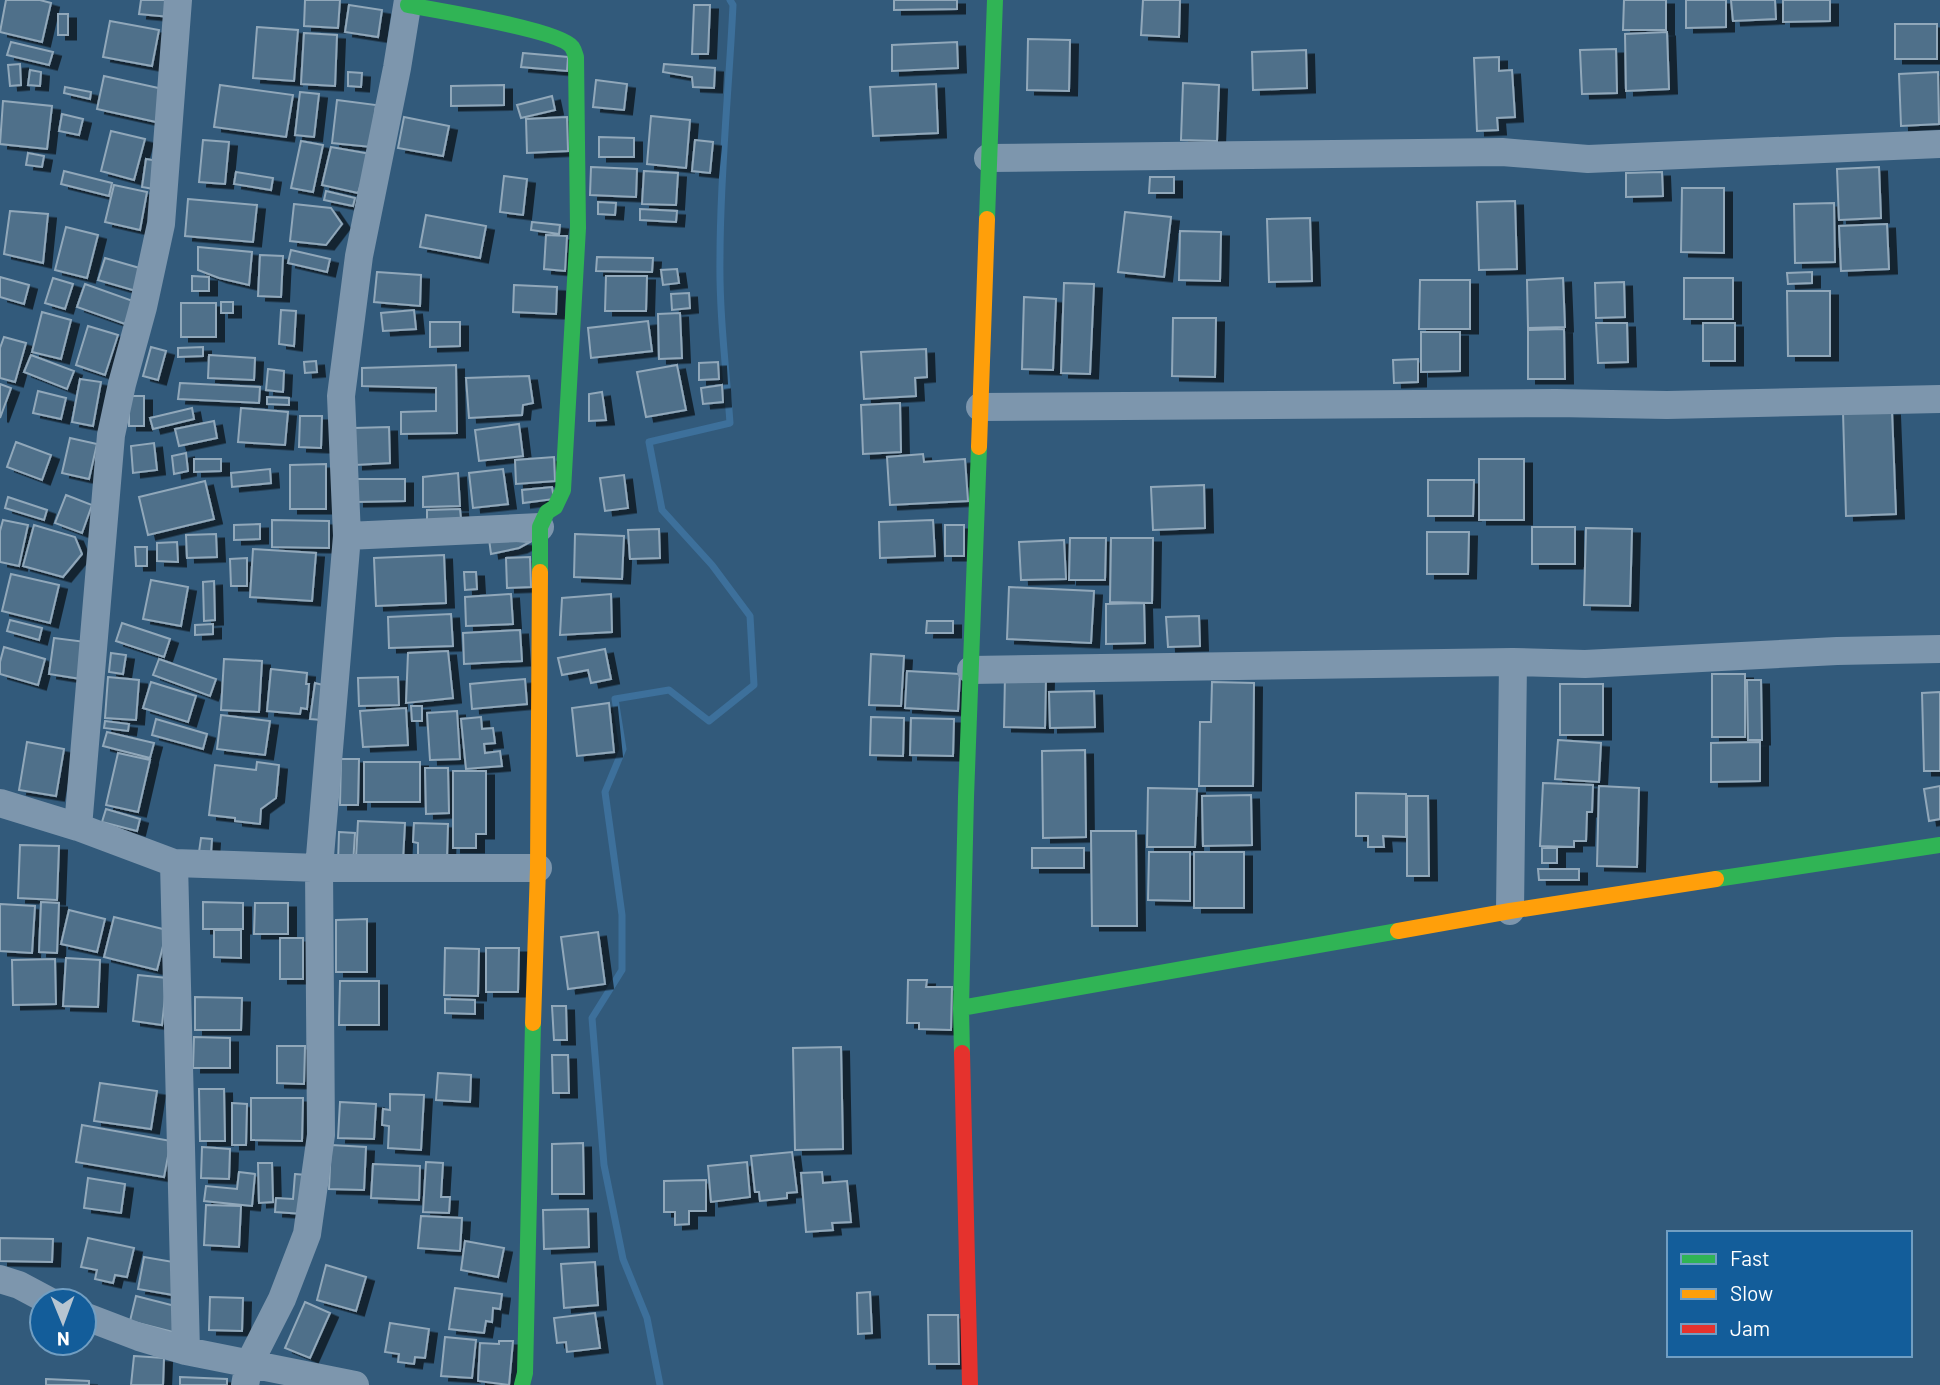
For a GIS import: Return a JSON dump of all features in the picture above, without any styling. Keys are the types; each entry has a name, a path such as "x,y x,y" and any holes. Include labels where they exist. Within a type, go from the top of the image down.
{"street":[{"path":"78,827 111,435 161,224 178,0"},
{"path":"970,1385 961,1008 979,407 995,0"},
{"path":"247,1374 282,1299 307,1234 321,1135 319,868 347,536 341,396 359,256 408,3 514,25 563,40 572,46 576,57 578,228 563,490 540,527 538,868 522,1385"},
{"path":"988,158 1502,152 1588,159 1940,144"},
{"path":"979,407 1556,403 1667,405 1940,398"},
{"path":"347,536 540,527"},
{"path":"971,670 1513,662 1585,664 1837,651 1940,649"},
{"path":"1510,911 1513,662"},
{"path":"0,803 78,827 174,863 319,868 538,868"},
{"path":"961,1008 1510,911 1940,845"},
{"path":"174,863 186,1350"},
{"path":"0,1279 28,1289"},
{"path":"98,1321 139,1337 186,1350 247,1374 355,1385"}],"building":[{"path":"6,0 40,0 51,3 42,42 0,32"},
{"path":"141,0 171,0 170,17 139,14"},
{"path":"305,0 340,0 338,28 304,26"},
{"path":"894,0 957,0 957,9 894,10"},
{"path":"1143,0 1180,0 1179,37 1141,35"},
{"path":"1624,0 1666,0 1666,30 1623,30"},
{"path":"1686,0 1726,0 1726,27 1686,28"},
{"path":"1731,0 1775,0 1776,19 1733,21"},
{"path":"1783,0 1830,0 1830,21 1783,22"},
{"path":"349,5 382,10 378,37 345,32"},
{"path":"694,5 710,5 708,54 692,54"},
{"path":"58,14 68,14 68,35 58,35"},
{"path":"110,21 159,30 152,66 103,57"},
{"path":"1895,24 1937,24 1937,59 1895,59"},
{"path":"257,27 298,30 294,81 253,78"},
{"path":"1667,32 1669,89 1626,91 1625,34"},
{"path":"304,33 337,35 335,86 301,84"},
{"path":"1028,39 1070,40 1069,91 1027,90"},
{"path":"11,42 53,52 49,65 7,55"},
{"path":"957,42 958,68 892,71 892,45"},
{"path":"1616,49 1617,93 1582,94 1580,50"},
{"path":"1306,50 1307,88 1253,90 1252,52"},
{"path":"523,53 568,57 567,71 521,67"},
{"path":"1499,57 1499,71 1512,70 1515,117 1497,118 1498,130 1477,131 1474,58"},
{"path":"20,64 21,85 10,86 8,65"},
{"path":"664,64 715,68 714,88 693,87 692,77 663,72"},
{"path":"30,70 41,72 40,86 28,85"},
{"path":"348,72 362,73 361,87 348,86"},
{"path":"1938,72 1939,124 1901,126 1899,74"},
{"path":"104,76 163,89 156,122 97,109"},
{"path":"596,80 627,84 624,110 593,107"},
{"path":"1183,83 1219,85 1217,141 1181,140"},
{"path":"936,84 938,133 873,136 870,87"},
{"path":"220,85 293,95 286,137 214,127"},
{"path":"504,85 504,105 451,106 451,86"},
{"path":"65,87 91,92 90,99 64,93"},
{"path":"300,92 319,94 314,137 295,135"},
{"path":"552,96 555,110 521,118 517,105"},
{"path":"337,100 376,105 371,147 332,143"},
{"path":"3,101 52,106 47,149 0,144"},
{"path":"62,114 83,119 79,135 59,131"},
{"path":"651,116 690,120 686,168 647,164"},
{"path":"404,117 449,126 443,156 398,148"},
{"path":"567,117 568,151 527,153 526,119"},
{"path":"111,131 145,139 134,180 101,171"},
{"path":"599,137 634,138 634,157 599,157"},
{"path":"203,140 229,142 225,184 199,182"},
{"path":"695,140 713,142 710,173 692,171"},
{"path":"301,141 323,145 313,192 291,188"},
{"path":"331,147 371,154 358,193 322,185"},
{"path":"28,153 44,156 42,167 26,165"},
{"path":"146,159 159,161 154,189 142,187"},
{"path":"591,167 637,169 636,197 590,195"},
{"path":"1879,167 1881,218 1839,220 1837,169"},
{"path":"64,171 112,183 109,196 61,184"},
{"path":"644,171 678,173 676,205 642,204"},
{"path":"236,172 273,178 271,190 234,184"},
{"path":"1662,172 1663,196 1626,197 1626,173"},
{"path":"504,176 527,179 523,215 500,212"},
{"path":"1150,177 1174,177 1174,193 1149,193"},
{"path":"114,185 147,192 140,230 105,222"},
{"path":"1682,188 1724,188 1724,253 1681,252"},
{"path":"326,191 355,198 353,206 324,200"},
{"path":"188,199 257,205 253,242 185,236"},
{"path":"1515,201 1517,269 1479,270 1477,202"},
{"path":"598,202 616,203 615,215 598,214"},
{"path":"1834,203 1835,262 1795,263 1794,204"},
{"path":"294,204 331,208 342,224 326,245 290,241"},
{"path":"640,209 677,211 676,222 640,220"},
{"path":"10,211 48,214 43,263 4,254"},
{"path":"1125,212 1171,217 1164,277 1118,272"},
{"path":"426,215 486,226 480,258 420,247"},
{"path":"1310,218 1312,281 1269,282 1267,219"},
{"path":"532,222 560,225 559,234 531,230"},
{"path":"1887,224 1889,269 1841,271 1839,226"},
{"path":"66,227 98,235 87,278 55,270"},
{"path":"1180,231 1221,232 1220,281 1179,280"},
{"path":"546,235 567,236 565,271 544,269"},
{"path":"198,247 252,252 249,285 198,270"},
{"path":"291,250 330,259 327,272 288,263"},
{"path":"260,255 283,256 281,297 258,296"},
{"path":"597,257 653,258 652,272 596,271"},
{"path":"105,258 143,269 136,291 98,280"},
{"path":"677,269 679,283 663,285 661,270"},
{"path":"377,272 421,275 420,306 374,302"},
{"path":"1812,272 1812,283 1788,284 1787,273"},
{"path":"192,276 209,277 209,291 192,291"},
{"path":"606,276 647,276 646,311 605,311"},
{"path":"0,277 29,285 24,304 0,297"},
{"path":"53,278 73,284 65,309 45,303"},
{"path":"1563,278 1565,327 1528,328 1527,280"},
{"path":"1684,278 1733,278 1733,319 1684,319"},
{"path":"1420,280 1470,280 1470,329 1419,329"},
{"path":"1624,282 1625,317 1596,318 1595,283"},
{"path":"1064,283 1094,284 1090,374 1061,373"},
{"path":"85,284 133,301 125,324 77,307"},
{"path":"514,285 557,287 556,314 513,312"},
{"path":"1787,291 1830,291 1830,356 1788,356"},
{"path":"689,293 690,308 672,310 671,294"},
{"path":"1024,297 1056,299 1053,370 1022,369"},
{"path":"221,302 233,302 233,313 221,313"},
{"path":"181,303 216,303 216,337 181,337"},
{"path":"281,310 296,311 294,346 279,344"},
{"path":"414,310 416,329 383,331 381,313"},
{"path":"42,312 71,320 61,359 32,352"},
{"path":"680,313 682,358 659,359 658,314"},
{"path":"1173,318 1216,318 1215,377 1172,376"},
{"path":"648,321 652,351 591,358 588,328"},
{"path":"430,322 460,322 460,346 430,347"},
{"path":"1596,323 1627,323 1628,362 1598,363"},
{"path":"1703,323 1735,323 1735,361 1703,361"},
{"path":"88,326 118,335 105,375 76,365"},
{"path":"1564,329 1565,379 1528,379 1528,330"},
{"path":"1421,332 1460,332 1460,371 1421,372"},
{"path":"4,337 26,343 15,382 0,378 0,348"},
{"path":"151,347 166,351 158,380 143,376"},
{"path":"203,347 203,356 178,357 178,348"},
{"path":"926,349 927,377 915,378 916,396 864,399 861,352"},
{"path":"31,355 74,371 67,389 24,372"},
{"path":"209,355 255,358 254,380 208,378"},
{"path":"1418,359 1418,382 1394,383 1393,360"},
{"path":"316,361 317,372 305,373 304,362"},
{"path":"718,362 719,379 699,380 699,363"},
{"path":"456,365 457,433 401,434 401,412 436,411 436,388 362,386 362,368"},
{"path":"677,365 686,410 646,417 637,372"},
{"path":"268,369 284,371 283,392 266,390"},
{"path":"529,376 533,403 523,405 522,415 469,418 466,378"},
{"path":"80,379 101,382 93,426 72,422"},
{"path":"180,383 260,387 259,403 178,399"},
{"path":"0,384 11,388 0,418"},
{"path":"722,385 723,402 703,404 701,388"},
{"path":"38,391 66,398 61,419 33,413"},
{"path":"602,392 606,420 589,421 589,394"},
{"path":"129,396 144,396 144,426 129,426"},
{"path":"267,397 289,398 289,405 267,404"},
{"path":"900,403 901,452 863,454 861,405"},
{"path":"192,408 194,419 153,429 150,418"},
{"path":"241,408 288,412 285,445 238,442"},
{"path":"1892,411 1896,514 1846,516 1843,412"},
{"path":"300,416 322,416 321,448 299,447"},
{"path":"214,421 217,438 179,446 175,429"},
{"path":"519,424 523,456 479,461 475,430"},
{"path":"389,427 390,463 355,465 354,428"},
{"path":"70,438 97,444 89,479 62,473"},
{"path":"16,442 51,455 42,480 7,467"},
{"path":"154,443 157,470 133,473 131,446"},
{"path":"186,453 188,471 174,474 172,456"},
{"path":"923,454 924,462 965,459 968,501 890,505 887,457"},
{"path":"554,457 555,481 516,484 515,460"},
{"path":"194,459 221,459 221,471 194,472"},
{"path":"1479,459 1524,459 1524,520 1479,520"},
{"path":"326,464 326,509 290,509 290,465"},
{"path":"270,469 271,483 232,487 231,473"},
{"path":"503,469 508,504 473,508 469,473"},
{"path":"458,473 460,506 423,507 423,477"},
{"path":"624,475 628,508 605,511 600,478"},
{"path":"356,479 405,479 405,501 356,502"},
{"path":"1428,480 1474,480 1473,516 1428,516"},
{"path":"205,481 214,519 148,535 139,497"},
{"path":"1204,485 1205,528 1153,530 1151,487"},
{"path":"552,487 554,499 523,503 522,490"},
{"path":"66,495 92,505 82,533 55,523"},
{"path":"8,497 47,510 44,520 5,508"},
{"path":"460,509 461,519 427,523 427,510"},
{"path":"3,520 28,525 19,566 0,562 0,531"},
{"path":"272,520 329,521 329,548 272,547"},
{"path":"933,520 935,556 880,558 879,522"},
{"path":"260,524 260,539 234,540 234,525"},
{"path":"34,525 75,537 82,554 63,577 23,566"},
{"path":"945,525 964,525 964,556 945,556"},
{"path":"1532,527 1575,527 1575,564 1532,564"},
{"path":"1586,528 1632,529 1630,606 1584,605"},
{"path":"659,529 660,558 630,559 628,530"},
{"path":"1427,532 1469,532 1468,574 1427,574"},
{"path":"216,534 217,557 187,558 186,535"},
{"path":"575,534 624,536 622,579 574,577"},
{"path":"1070,538 1106,538 1105,580 1069,580"},
{"path":"1111,538 1153,538 1152,603 1110,602"},
{"path":"489,539 530,542 519,548 491,554"},
{"path":"1064,540 1066,579 1021,580 1019,542"},
{"path":"177,542 178,562 157,561 157,543"},
{"path":"135,547 147,547 147,566 136,566"},
{"path":"253,549 316,553 312,601 250,597"},
{"path":"444,555 446,603 376,606 374,558"},
{"path":"530,557 531,587 507,588 506,558"},
{"path":"247,558 247,586 231,586 230,559"},
{"path":"464,572 476,572 477,589 465,590"},
{"path":"11,574 59,585 50,623 2,611"},
{"path":"151,580 188,587 181,626 143,619"},
{"path":"214,581 215,620 204,621 203,582"},
{"path":"1009,587 1094,591 1091,643 1007,639"},
{"path":"511,594 513,624 466,626 465,597"},
{"path":"611,594 612,632 560,635 562,598"},
{"path":"1144,603 1145,643 1106,644 1106,604"},
{"path":"451,614 453,646 389,648 388,617"},
{"path":"1199,616 1200,646 1168,647 1166,617"},
{"path":"10,620 42,628 39,640 7,631"},
{"path":"927,621 953,621 953,633 926,633"},
{"path":"122,623 170,639 164,657 116,641"},
{"path":"213,624 213,634 195,635 195,625"},
{"path":"520,630 522,661 464,664 463,633"},
{"path":"54,638 86,642 81,679 49,674"},
{"path":"4,647 45,659 38,685 0,674"},
{"path":"605,649 611,679 591,683 588,670 562,675 558,658"},
{"path":"448,651 453,698 406,703 408,653"},
{"path":"111,653 126,655 123,674 109,672"},
{"path":"871,654 904,656 901,706 869,705"},
{"path":"159,659 216,679 210,696 153,675"},
{"path":"224,659 262,661 259,712 221,710"},
{"path":"271,669 307,673 307,709 301,708 300,714 267,711"},
{"path":"907,671 960,674 958,711 905,708"},
{"path":"1712,674 1745,674 1745,737 1712,737"},
{"path":"1005,675 1046,676 1045,728 1004,727"},
{"path":"108,677 139,680 136,720 105,718"},
{"path":"398,677 399,705 359,706 358,678"},
{"path":"525,679 527,704 472,709 470,684"},
{"path":"1747,680 1761,680 1762,740 1748,740"},
{"path":"151,682 196,696 188,722 143,708"},
{"path":"1212,682 1254,683 1253,786 1199,786 1200,722 1211,722"},
{"path":"315,683 327,686 322,720 310,719"},
{"path":"1560,684 1603,684 1603,735 1560,735"},
{"path":"1094,691 1095,727 1050,728 1049,692"},
{"path":"1940,692 1940,771 1924,771 1922,693"},
{"path":"609,703 614,752 577,756 572,708"},
{"path":"411,706 422,706 422,721 412,721"},
{"path":"406,708 408,745 363,747 360,711"},
{"path":"457,711 460,759 430,760 427,713"},
{"path":"221,715 270,721 265,755 217,749"},
{"path":"481,717 482,729 493,728 495,743 484,744 485,753 500,751 502,766 466,769 461,719"},
{"path":"871,717 904,718 903,756 870,755"},
{"path":"911,718 954,719 953,756 910,755"},
{"path":"156,719 207,734 203,749 152,735"},
{"path":"105,721 129,724 128,731 104,728"},
{"path":"107,732 154,743 150,758 103,746"},
{"path":"1558,740 1601,743 1599,782 1555,779"},
{"path":"27,742 64,749 56,796 19,790"},
{"path":"1760,742 1760,781 1711,782 1711,743"},
{"path":"1085,750 1086,837 1043,838 1042,751"},
{"path":"118,753 150,760 138,812 106,805"},
{"path":"341,759 359,759 358,805 340,805"},
{"path":"257,762 279,765 276,798 261,809 260,824 209,815 215,765 256,770"},
{"path":"364,762 420,762 420,802 364,802"},
{"path":"425,768 448,768 449,813 426,814"},
{"path":"453,771 486,771 486,834 476,834 476,848 453,848"},
{"path":"1543,783 1593,785 1592,812 1587,812 1586,841 1574,841 1574,847 1540,846"},
{"path":"1599,786 1639,788 1637,867 1597,866"},
{"path":"1940,786 1940,819 1929,821 1924,789"},
{"path":"1148,788 1197,789 1195,847 1147,847"},
{"path":"1356,793 1406,794 1406,837 1383,836 1384,847 1368,847 1368,836 1356,836"},
{"path":"1251,795 1252,845 1203,846 1202,796"},
{"path":"1407,796 1428,796 1429,876 1407,876"},
{"path":"106,809 140,819 137,831 102,822"},
{"path":"358,821 405,823 403,860 356,858"},
{"path":"414,823 448,824 447,858 418,857 418,843 413,842"},
{"path":"1091,831 1136,831 1137,926 1092,926"},
{"path":"339,832 355,833 353,864 338,863"},
{"path":"201,838 212,839 211,853 199,852"},
{"path":"20,845 59,846 57,900 18,898"},
{"path":"1032,848 1084,848 1084,868 1032,868"},
{"path":"1542,848 1557,848 1557,863 1542,863"},
{"path":"1149,852 1190,852 1190,901 1148,900"},
{"path":"1194,852 1244,852 1244,908 1194,908"},
{"path":"1538,869 1579,869 1579,880 1539,880"},
{"path":"41,902 59,903 57,953 39,952"},
{"path":"203,902 243,903 243,929 203,929"},
{"path":"255,903 288,903 288,934 254,934"},
{"path":"0,904 35,906 32,953 0,951"},
{"path":"69,910 105,919 97,952 61,944"},
{"path":"114,917 167,930 157,970 104,957"},
{"path":"367,919 367,972 336,972 336,920"},
{"path":"214,930 241,930 241,958 214,957"},
{"path":"598,932 605,984 568,989 561,937"},
{"path":"280,938 303,938 303,979 280,979"},
{"path":"445,948 479,949 478,996 444,995"},
{"path":"486,948 519,948 518,992 486,992"},
{"path":"66,958 100,960 98,1007 63,1006"},
{"path":"55,959 56,1004 13,1005 12,960"},
{"path":"138,975 167,978 162,1025 133,1021"},
{"path":"908,980 927,980 926,987 952,987 951,1030 919,1029 919,1023 907,1023"},
{"path":"340,981 379,981 379,1025 339,1025"},
{"path":"195,997 242,998 241,1030 195,1030"},
{"path":"445,999 475,1000 475,1014 445,1013"},
{"path":"552,1006 566,1006 567,1040 554,1040"},
{"path":"194,1037 230,1038 230,1068 193,1068"},
{"path":"277,1046 305,1046 304,1084 277,1083"},
{"path":"841,1047 843,1149 795,1150 793,1048"},
{"path":"552,1055 568,1055 569,1093 553,1093"},
{"path":"438,1073 471,1075 470,1102 436,1100"},
{"path":"100,1083 157,1091 151,1129 94,1121"},
{"path":"199,1089 224,1089 225,1141 200,1141"},
{"path":"390,1094 424,1095 421,1150 388,1148 389,1126 382,1125 383,1109 390,1110"},
{"path":"251,1098 303,1098 302,1141 251,1140"},
{"path":"340,1102 376,1104 374,1139 338,1138"},
{"path":"232,1103 247,1104 246,1145 232,1145"},
{"path":"82,1125 171,1141 164,1177 76,1162"},
{"path":"583,1143 584,1194 552,1194 552,1144"},
{"path":"331,1145 366,1147 364,1190 329,1189"},
{"path":"202,1147 230,1149 229,1179 201,1178"},
{"path":"792,1152 797,1192 787,1193 787,1198 760,1201 759,1192 755,1192 751,1156"},
{"path":"426,1162 443,1163 441,1197 450,1197 449,1213 423,1212"},
{"path":"747,1162 750,1197 711,1202 708,1166"},
{"path":"258,1163 272,1163 273,1202 259,1203"},
{"path":"373,1164 420,1166 419,1200 371,1198"},
{"path":"239,1172 255,1174 252,1206 204,1201 206,1186 237,1189"},
{"path":"822,1172 823,1183 847,1181 851,1222 832,1223 833,1230 806,1232 801,1173"},
{"path":"295,1174 306,1175 304,1214 275,1212 276,1198 293,1199"},
{"path":"88,1178 125,1184 121,1213 84,1208"},
{"path":"706,1180 706,1211 689,1211 689,1224 675,1225 675,1212 664,1212 664,1181"},
{"path":"206,1205 241,1206 239,1247 204,1245"},
{"path":"588,1209 589,1247 544,1249 543,1210"},
{"path":"421,1216 462,1218 460,1251 418,1248"},
{"path":"0,1238 53,1239 52,1262 0,1261"},
{"path":"88,1238 134,1248 127,1277 115,1275 113,1283 95,1279 97,1270 81,1267"},
{"path":"465,1241 504,1248 498,1277 461,1270"},
{"path":"144,1257 179,1263 173,1295 138,1289"},
{"path":"595,1262 598,1305 564,1308 561,1264"},
{"path":"326,1265 366,1277 356,1311 317,1300"},
{"path":"455,1288 502,1294 500,1309 493,1308 492,1322 486,1321 484,1333 449,1329"},
{"path":"870,1292 872,1333 858,1334 857,1293"},
{"path":"136,1296 183,1308 177,1333 130,1321"},
{"path":"210,1297 243,1298 242,1331 209,1330"},
{"path":"305,1302 330,1313 310,1358 285,1348"},
{"path":"595,1313 600,1348 567,1352 566,1342 557,1343 554,1318"},
{"path":"928,1315 958,1315 959,1364 929,1364"},
{"path":"390,1323 429,1329 425,1358 415,1357 414,1364 398,1362 399,1354 385,1352"},
{"path":"445,1337 476,1340 472,1378 441,1376"},
{"path":"499,1341 513,1341 509,1385 478,1381 480,1343 499,1344"},
{"path":"134,1356 164,1358 163,1385 131,1385"},
{"path":"180,1377 227,1379 227,1385 180,1385"},
{"path":"46,1379 89,1381 89,1385 46,1385"}],"waterway":[{"path":"660,1385 647,1318 623,1259 604,1165 592,1018 622,970 622,915 605,792 623,749 615,699 669,690 709,721 754,685 750,616 712,565 662,510 649,442 730,423 720,278 721,194 733,5 730,0"}],"traffic: fast":[{"path":"987,219 995,0"},
{"path":"408,5 545,34 572,47 576,57 578,228 563,490 555,507 547,512 540,527 540,572"},
{"path":"962,1053 966,797 979,447"},
{"path":"1716,879 1940,845"},
{"path":"961,1008 1398,931"},
{"path":"522,1385 525,1373 533,1023"}],"traffic: slow":[{"path":"979,447 987,219"},
{"path":"533,1023 538,868 540,572"},
{"path":"1398,931 1716,879"}],"traffic: jam":[{"path":"962,1053 970,1385"}]}
